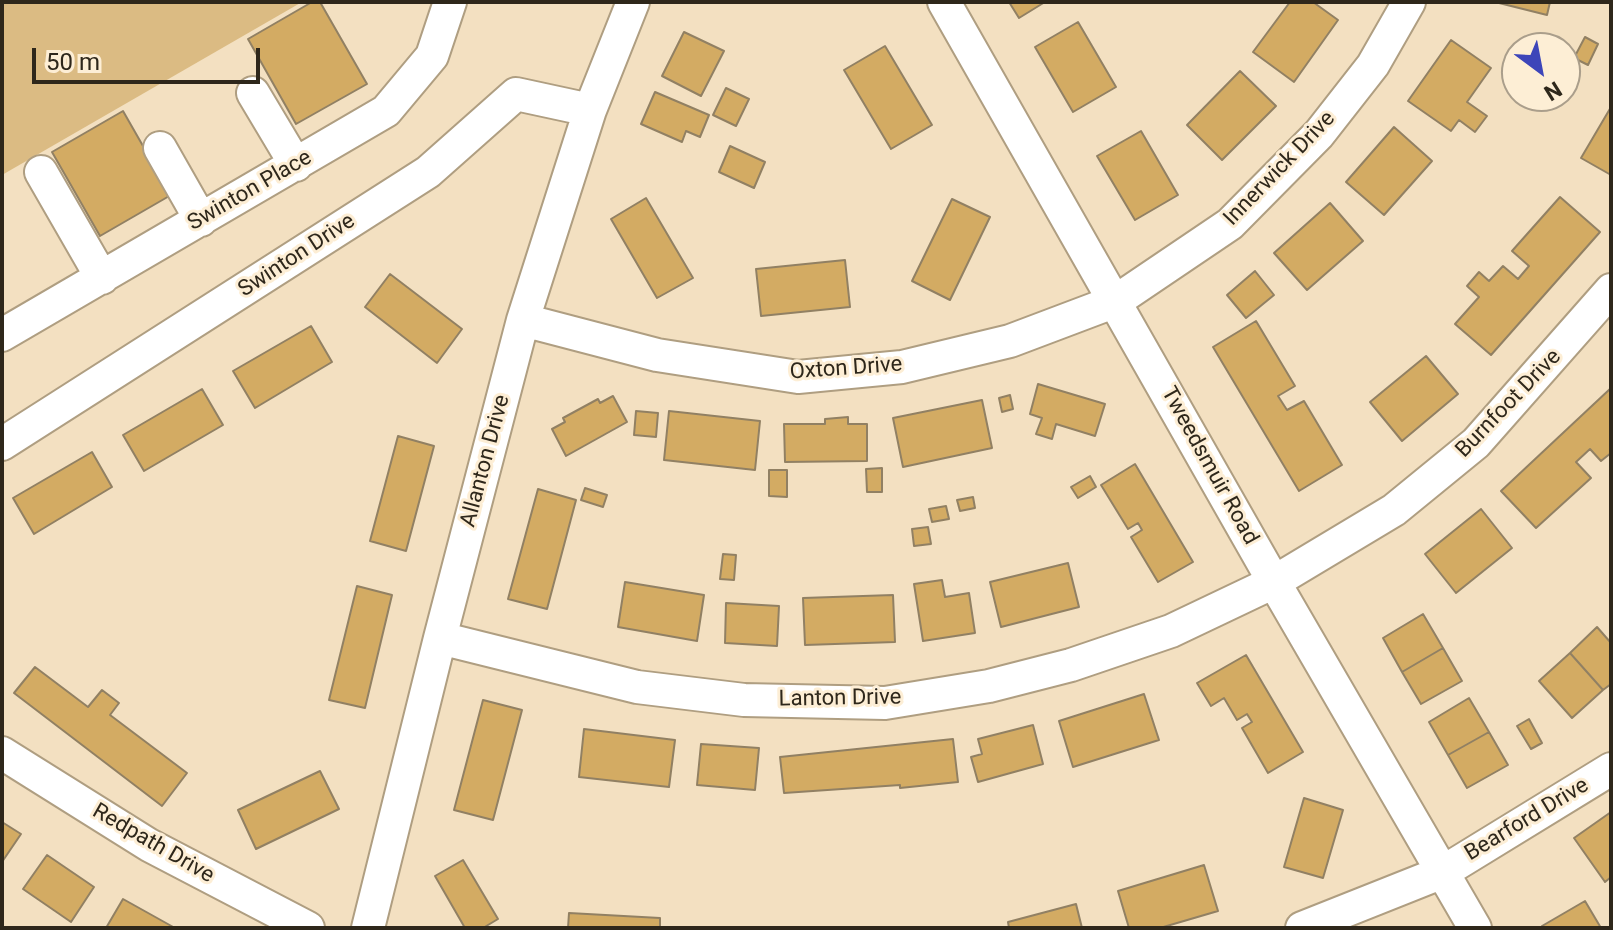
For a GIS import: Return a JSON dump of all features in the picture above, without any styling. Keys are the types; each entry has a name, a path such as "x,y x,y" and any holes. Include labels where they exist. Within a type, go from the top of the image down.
{"street":[{"name":"Swinton Place","path":"3,331 102,278 386,111 432,56 450,2"},
{"name":"Allanton Drive","path":"368,928 523,320 590,110 633,2"},
{"name":"Tweedsmuir Road","path":"944,2 1475,928"},
{"name":"Innerwick Drive","path":"1116,301 1230,224 1308,145 1373,65 1409,2"},
{"path":"253,93 296,165"},
{"name":"Swinton Drive","path":"2,444 428,172 516,94 590,110"},
{"path":"160,148 201,220"},
{"path":"41,172 102,278"},
{"name":"Burnfoot Drive","path":"1274,582 1394,510 1476,443 1611,290"},
{"name":"Oxton Drive","path":"523,320 657,355 798,377 902,367 1010,341 1116,301"},
{"name":"Lanton Drive","path":"440,638 637,687 744,700 885,703 989,686 1071,665 1171,631 1274,582"},
{"name":"Redpath Drive","path":"2,753 149,845 308,928"},
{"name":"Bearford Drive","path":"1443,872 1611,769"},
{"path":"1302,928 1443,872"}],"shaded area":[{"path":"2,2 302,2 2,175"}],"building":[{"path":"312,2 320,2 367,84 296,124 248,39"},
{"path":"1009,2 1045,2 1019,18"},
{"path":"1290,2 1313,2 1338,20 1294,82 1253,52"},
{"path":"1495,2 1550,2 1547,15"},
{"path":"1078,22 1116,87 1073,112 1035,47"},
{"path":"684,32 724,51 701,96 662,76"},
{"path":"1585,37 1598,44 1588,65 1581,62 1581,45"},
{"path":"1451,40 1491,68 1467,102 1487,116 1475,132 1459,120 1451,131 1408,101"},
{"path":"885,46 932,125 891,149 844,70"},
{"path":"1240,71 1276,106 1222,160 1187,125"},
{"path":"726,88 749,99 736,126 713,115"},
{"path":"655,92 709,115 700,137 686,131 682,142 641,124"},
{"path":"1611,107 1611,175 1581,158"},
{"path":"123,111 171,195 100,236 52,152"},
{"path":"1394,127 1432,161 1384,215 1346,182"},
{"path":"1141,131 1178,195 1135,220 1097,156"},
{"path":"730,146 765,162 754,188 719,172"},
{"path":"1560,197 1600,232 1491,355 1455,324 1479,297 1467,286 1479,272 1489,281 1503,266 1518,279 1529,266 1512,251"},
{"path":"646,198 693,278 657,298 611,219"},
{"path":"952,199 990,217 950,300 912,281"},
{"path":"1330,203 1363,241 1307,290 1274,253"},
{"path":"845,260 850,307 761,316 756,269"},
{"path":"1255,271 1274,295 1246,318 1227,295"},
{"path":"390,274 462,329 437,363 365,307"},
{"path":"1256,321 1295,386 1278,396 1287,410 1304,401 1342,465 1299,491 1213,347"},
{"path":"311,326 332,362 255,408 233,371"},
{"path":"1426,356 1458,394 1402,441 1370,402"},
{"path":"1038,384 1105,404 1095,436 1056,424 1052,439 1036,434 1042,418 1030,414"},
{"path":"1611,388 1611,453 1601,461 1590,449 1576,462 1591,478 1536,528 1501,491"},
{"path":"202,389 223,425 144,471 123,435"},
{"path":"1010,395 1013,409 1002,412 999,398"},
{"path":"613,396 627,422 566,456 552,429 565,422 563,418 598,399 600,403"},
{"path":"982,400 992,448 903,467 893,418"},
{"path":"636,411 658,413 656,437 634,435"},
{"path":"669,411 760,421 755,470 664,460"},
{"path":"848,417 848,424 867,424 867,461 785,462 784,424 825,424 825,419"},
{"path":"398,436 434,446 406,551 370,541"},
{"path":"92,452 112,487 34,534 13,498"},
{"path":"1135,464 1193,562 1158,582 1131,537 1142,530 1138,523 1128,529 1101,485"},
{"path":"882,468 882,492 867,492 866,469"},
{"path":"769,470 787,470 787,497 769,496"},
{"path":"1090,476 1096,487 1078,498 1071,487"},
{"path":"585,488 607,495 603,507 581,500"},
{"path":"538,489 576,500 547,609 508,599"},
{"path":"973,497 975,508 960,511 957,500"},
{"path":"946,506 949,519 932,522 929,509"},
{"path":"1481,509 1512,548 1456,593 1425,554"},
{"path":"928,527 931,544 914,546 912,529"},
{"path":"723,554 736,555 734,580 720,579"},
{"path":"1068,563 1079,607 1001,627 990,582"},
{"path":"942,580 945,597 969,593 975,633 923,641 914,584"},
{"path":"625,582 704,595 697,641 618,627"},
{"path":"357,586 392,595 365,708 329,700"},
{"path":"893,595 895,642 805,645 803,598"},
{"path":"726,603 779,606 777,646 725,643"},
{"path":"1423,614 1443,648 1402,672 1383,638"},
{"path":"1597,627 1611,643 1611,684 1603,690 1570,653"},
{"path":"1443,648 1462,681 1421,704 1402,672"},
{"path":"1570,653 1603,690 1572,718 1539,681"},
{"path":"1246,655 1303,752 1268,773 1242,728 1252,722 1247,714 1237,720 1224,698 1211,706 1197,683"},
{"path":"35,667 88,707 102,690 119,703 110,715 187,773 162,806 14,693"},
{"path":"1144,694 1159,740 1073,767 1059,721"},
{"path":"1469,698 1489,732 1448,755 1429,722"},
{"path":"483,700 522,710 493,820 454,810"},
{"path":"1529,719 1542,743 1531,749 1517,726"},
{"path":"1033,725 1043,764 978,782 971,757 982,754 978,739"},
{"path":"584,729 675,740 669,787 579,777"},
{"path":"1489,732 1508,765 1467,788 1448,755"},
{"path":"953,739 958,782 784,793 780,757"},
{"path":"701,744 759,748 755,790 697,785"},
{"path":"320,771 339,809 256,849 238,810"},
{"path":"1304,798 1343,810 1323,878 1284,867"},
{"path":"1611,812 1611,877 1605,882 1574,838"},
{"path":"2,822 21,834 2,862"},
{"path":"47,855 94,887 71,922 23,889"},
{"path":"463,860 498,919 483,928 465,928 435,876"},
{"path":"1204,865 1218,911 1160,928 1129,928 1118,891"},
{"path":"123,899 175,928 106,928"},
{"path":"1585,901 1601,928 1542,926"},
{"path":"1076,904 1082,928 1009,928 1008,922"},
{"path":"569,913 660,918 660,928 568,928"}]}
